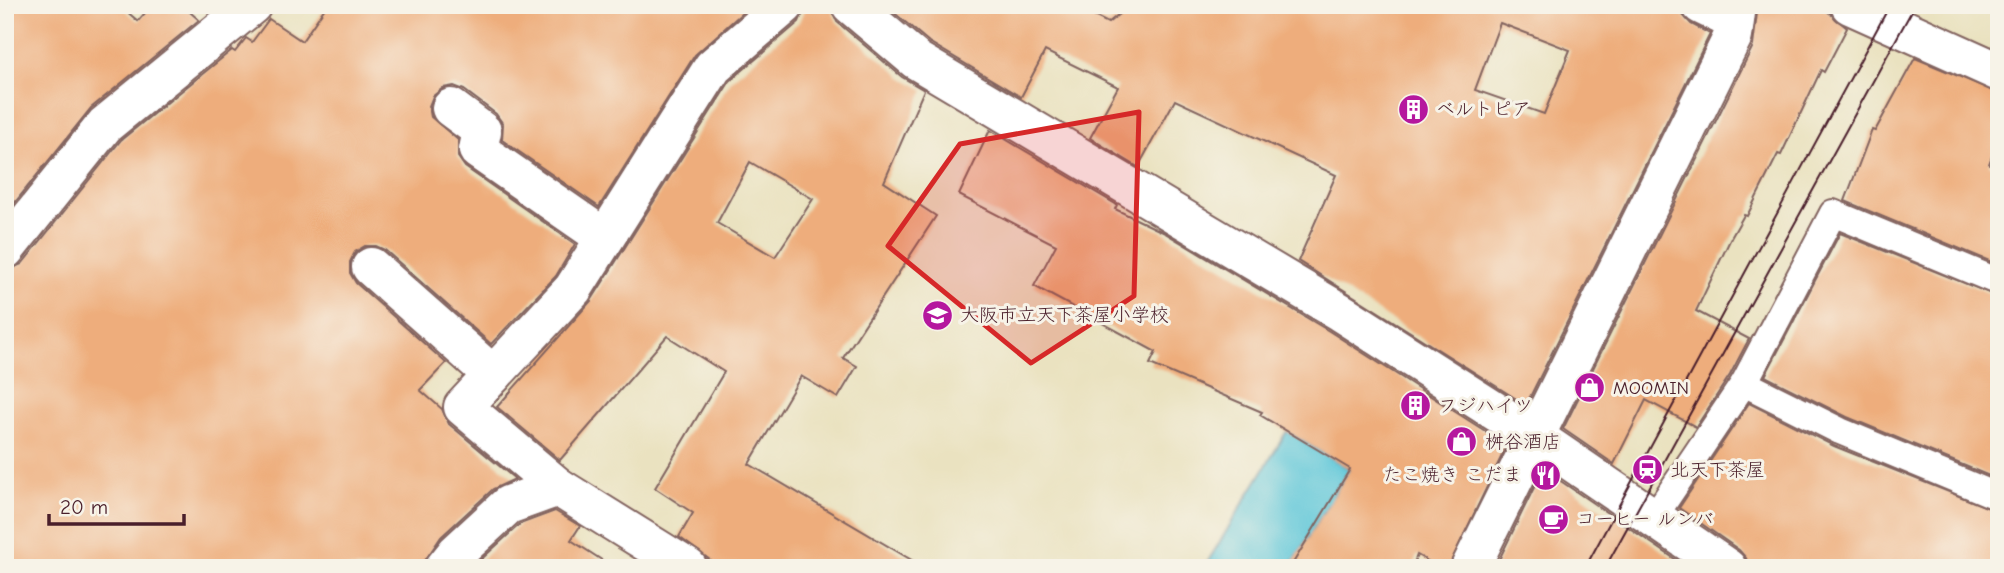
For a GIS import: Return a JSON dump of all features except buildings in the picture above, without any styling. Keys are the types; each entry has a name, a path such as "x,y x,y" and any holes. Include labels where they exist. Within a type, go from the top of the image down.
{"street":[{"path":"5,250 105,125 252,5"},
{"path":"688,568 558,487 463,407 573,289 713,67 785,5"},
{"path":"851,5 916,60 1340,312 1537,438 1727,568"},
{"path":"1850,5 1999,72"},
{"path":"1470,568 1537,438 1635,230 1733,36 1724,10"},
{"path":"451,108 482,131 478,150 605,238"},
{"path":"371,267 492,374"},
{"path":"444,568 456,553 508,505 558,487"}],"lane":[{"path":"1654,517 1744,383 1833,212 1999,282"},
{"path":"1744,383 1840,431 1999,497"}],"highlighted area":[{"path":"1139,112 1134,296 1031,363 888,246 960,144"}],"water":[{"path":"1287,431 1350,469 1290,568 1204,568"}],"tram line":[{"path":"1585,568 1890,5"},
{"path":"1605,568 1915,5"}],"place":[{"name":"ベルトピア","path":"1413,109"},
{"name":"大阪市立天下茶屋小学校","path":"937,315"},
{"name":"MOOMIN","path":"1590,388"},
{"name":"フジハイツ","path":"1415,406"},
{"name":"桝谷酒店","path":"1462,442"},
{"name":"北天下茶屋","path":"1647,470"},
{"name":"たこ焼き こだま","path":"1545,475"},
{"name":"コーヒー ルンバ","path":"1553,519"}]}
